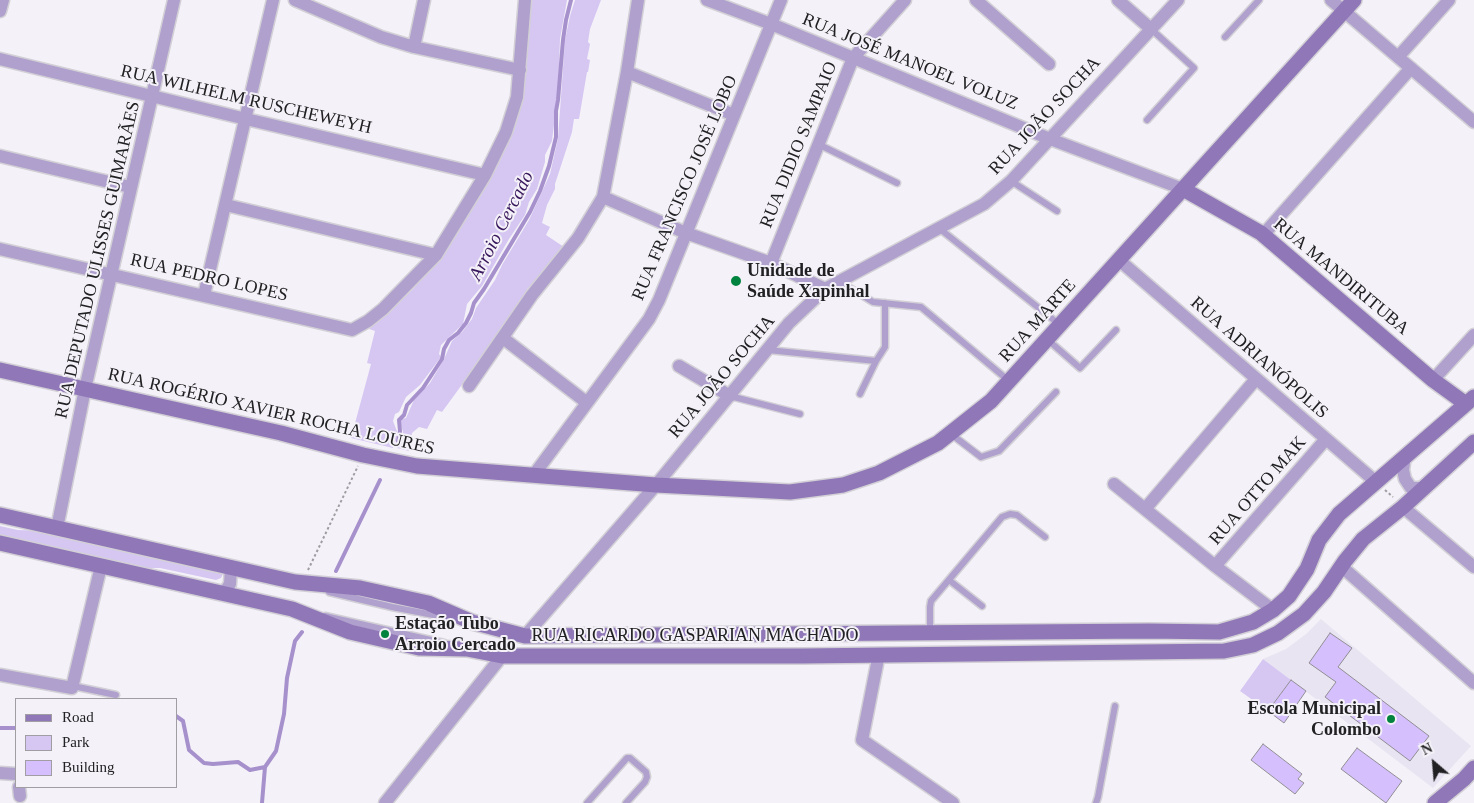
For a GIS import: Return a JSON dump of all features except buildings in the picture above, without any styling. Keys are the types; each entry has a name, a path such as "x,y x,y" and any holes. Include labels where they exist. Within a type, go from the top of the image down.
{"street":[{"path":"0,11 3,0"},
{"name":"RUA DEPUTADO ULISSES GUIMARÃES","path":"57,528 85,389 174,0"},
{"path":"204,295 273,0"},
{"path":"294,0 381,37 414,47 520,70"},
{"path":"414,47 424,0"},
{"path":"226,205 436,255 485,175 506,132 517,97 525,0"},
{"path":"468,386 532,295 578,238 603,197 627,72 638,0"},
{"name":"RUA JOSÉ MANOEL VOLUZ","path":"707,0 771,24 1050,139 1183,189"},
{"name":"RUA FRANCISCO JOSÉ LOBO","path":"533,476 648,319 659,300 781,0"},
{"name":"RUA DIDIO SAMPAIO","path":"771,263 853,58 905,0"},
{"path":"976,0 1050,64"},
{"path":"1118,0 1150,29"},
{"name":"RUA JOÃO SOCHA","path":"525,636 656,485 790,323 825,289 984,204 1011,181 1178,0"},
{"path":"1331,0 1349,5 1398,57 1474,122"},
{"path":"1398,57 1449,0"},
{"name":"RUA MARTE","path":"656,485 790,492 843,485 879,473 938,443 991,401 1349,5"},
{"name":"RUA WILHELM RUSCHEWEYH","path":"0,59 485,175"},
{"path":"1263,235 1411,68"},
{"path":"627,72 734,115"},
{"path":"0,156 130,187"},
{"name":"RUA MANDIRITUBA","path":"1183,189 1263,235 1433,380 1470,400"},
{"path":"603,197 686,233 771,263 825,289"},
{"name":"RUA PEDRO LOPES","path":"0,249 352,330 368,321 383,309 436,255"},
{"name":"RUA ADRIANÓPOLIS","path":"1118,260 1376,482"},
{"path":"1433,380 1474,335"},
{"path":"503,338 586,402"},
{"path":"679,366 730,396"},
{"name":"RUA ROGÉRIO XAVIER ROCHA LOURES","path":"0,370 281,433 363,455 416,466 656,485"},
{"path":"1145,509 1256,379"},
{"name":"RUA RICARDO GASPARIAN MACHADO","path":"0,515 299,582 360,588 418,601 472,622 525,636 1219,632 1252,622 1273,610 1289,596 1307,569 1318,540 1340,514 1470,400"},
{"name":"RUA OTTO MAK","path":"1215,566 1326,439"},
{"name":"RUA RICARDO GASPARIAN MACHADO","path":"0,543 292,609 350,632 420,648 467,649 502,656 804,656 1224,651 1253,645 1278,633 1304,614 1324,592 1341,566 1363,539 1403,507 1474,442"},
{"path":"1405,456 1403,470 1405,479 1411,488 1423,488"},
{"path":"1114,484 1215,566 1273,610"},
{"path":"1403,507 1474,567"},
{"path":"0,675 72,687 101,566"},
{"path":"1341,566 1474,683"},
{"path":"222,593 230,584 231,567"},
{"path":"879,654 862,740 953,803"},
{"path":"385,803 502,656"},
{"path":"0,773 15,774"},
{"path":"1435,803 1471,779"}],"lane":[{"path":"1225,37 1259,0"},
{"path":"1147,120 1194,68 1150,29"},
{"path":"818,144 897,183"},
{"path":"1011,181 1057,211"},
{"path":"940,229 1060,325"},
{"path":"839,281 873,302 921,307 1009,381"},
{"path":"860,394 885,347 885,303"},
{"path":"1047,339 1080,368 1116,330"},
{"path":"768,350 876,361"},
{"path":"950,433 981,457 999,451 1056,392"},
{"path":"730,396 800,414"},
{"path":"930,633 931,601 1002,517 1010,514 1016,515 1045,537"},
{"path":"949,580 982,606"},
{"path":"72,687 116,695"},
{"path":"1096,803 1115,706"},
{"path":"587,803 627,758 630,758 646,772 647,777 645,782 626,803"}],"path":[{"path":"299,582 363,455"},
{"path":"1376,482 1403,507"}],"shaded area":[{"name":"Escola Municipal Colombo","path":"1321,619 1471,746 1433,788 1263,659 1286,649 1306,634"}],"green space":[{"path":"531,0 567,0 560,39 558,93 552,141 545,155 545,162 537,189 529,202 525,215 482,286 467,304 463,324 441,345 439,354 441,357 420,385 406,397 399,412 395,414 393,421 398,434 393,448 351,438 371,364 367,363 375,331 369,329 412,290 439,258 478,197 509,139"},
{"path":"575,0 601,0 590,29 587,59 590,60 579,119 574,119 555,189 547,205 542,223 550,227 546,235 564,247 533,285 528,288 507,323 442,412 437,410 427,429 419,427 412,433 409,451 397,448 403,432 400,422 406,418 414,400 430,383 452,341 472,319 476,308 495,280 529,220 550,174 558,138 565,40"},
{"path":"0,526 18,530 47,531 223,574 221,578 216,580 160,568 136,568 0,536"},
{"path":"1263,659 1291,680 1268,711 1240,691"}],"waterway":[{"name":"Arroio Cercado","path":"398,441 400,431 399,420 404,415 407,405 423,388 442,359 444,349 449,340 466,323 474,303 530,212 540,191 549,166 556,137 556,111 563,40 571,0"},
{"name":"Arroio Cercado","path":"336,571 380,480"},
{"name":"Arroio Cercado","path":"262,803 265,767 276,751 284,714 287,678 295,641 302,632"},
{"path":"178,717 183,721 189,750 204,763 238,762 250,770 265,767"},
{"path":"0,728 15,728"}],"place":[{"name":"Unidade de Saúde Xapinhal","path":"736,281"},
{"name":"Estação Tubo Arroio Cercado","path":"385,634"},
{"name":"Escola Municipal Colombo","path":"1391,719"}]}
